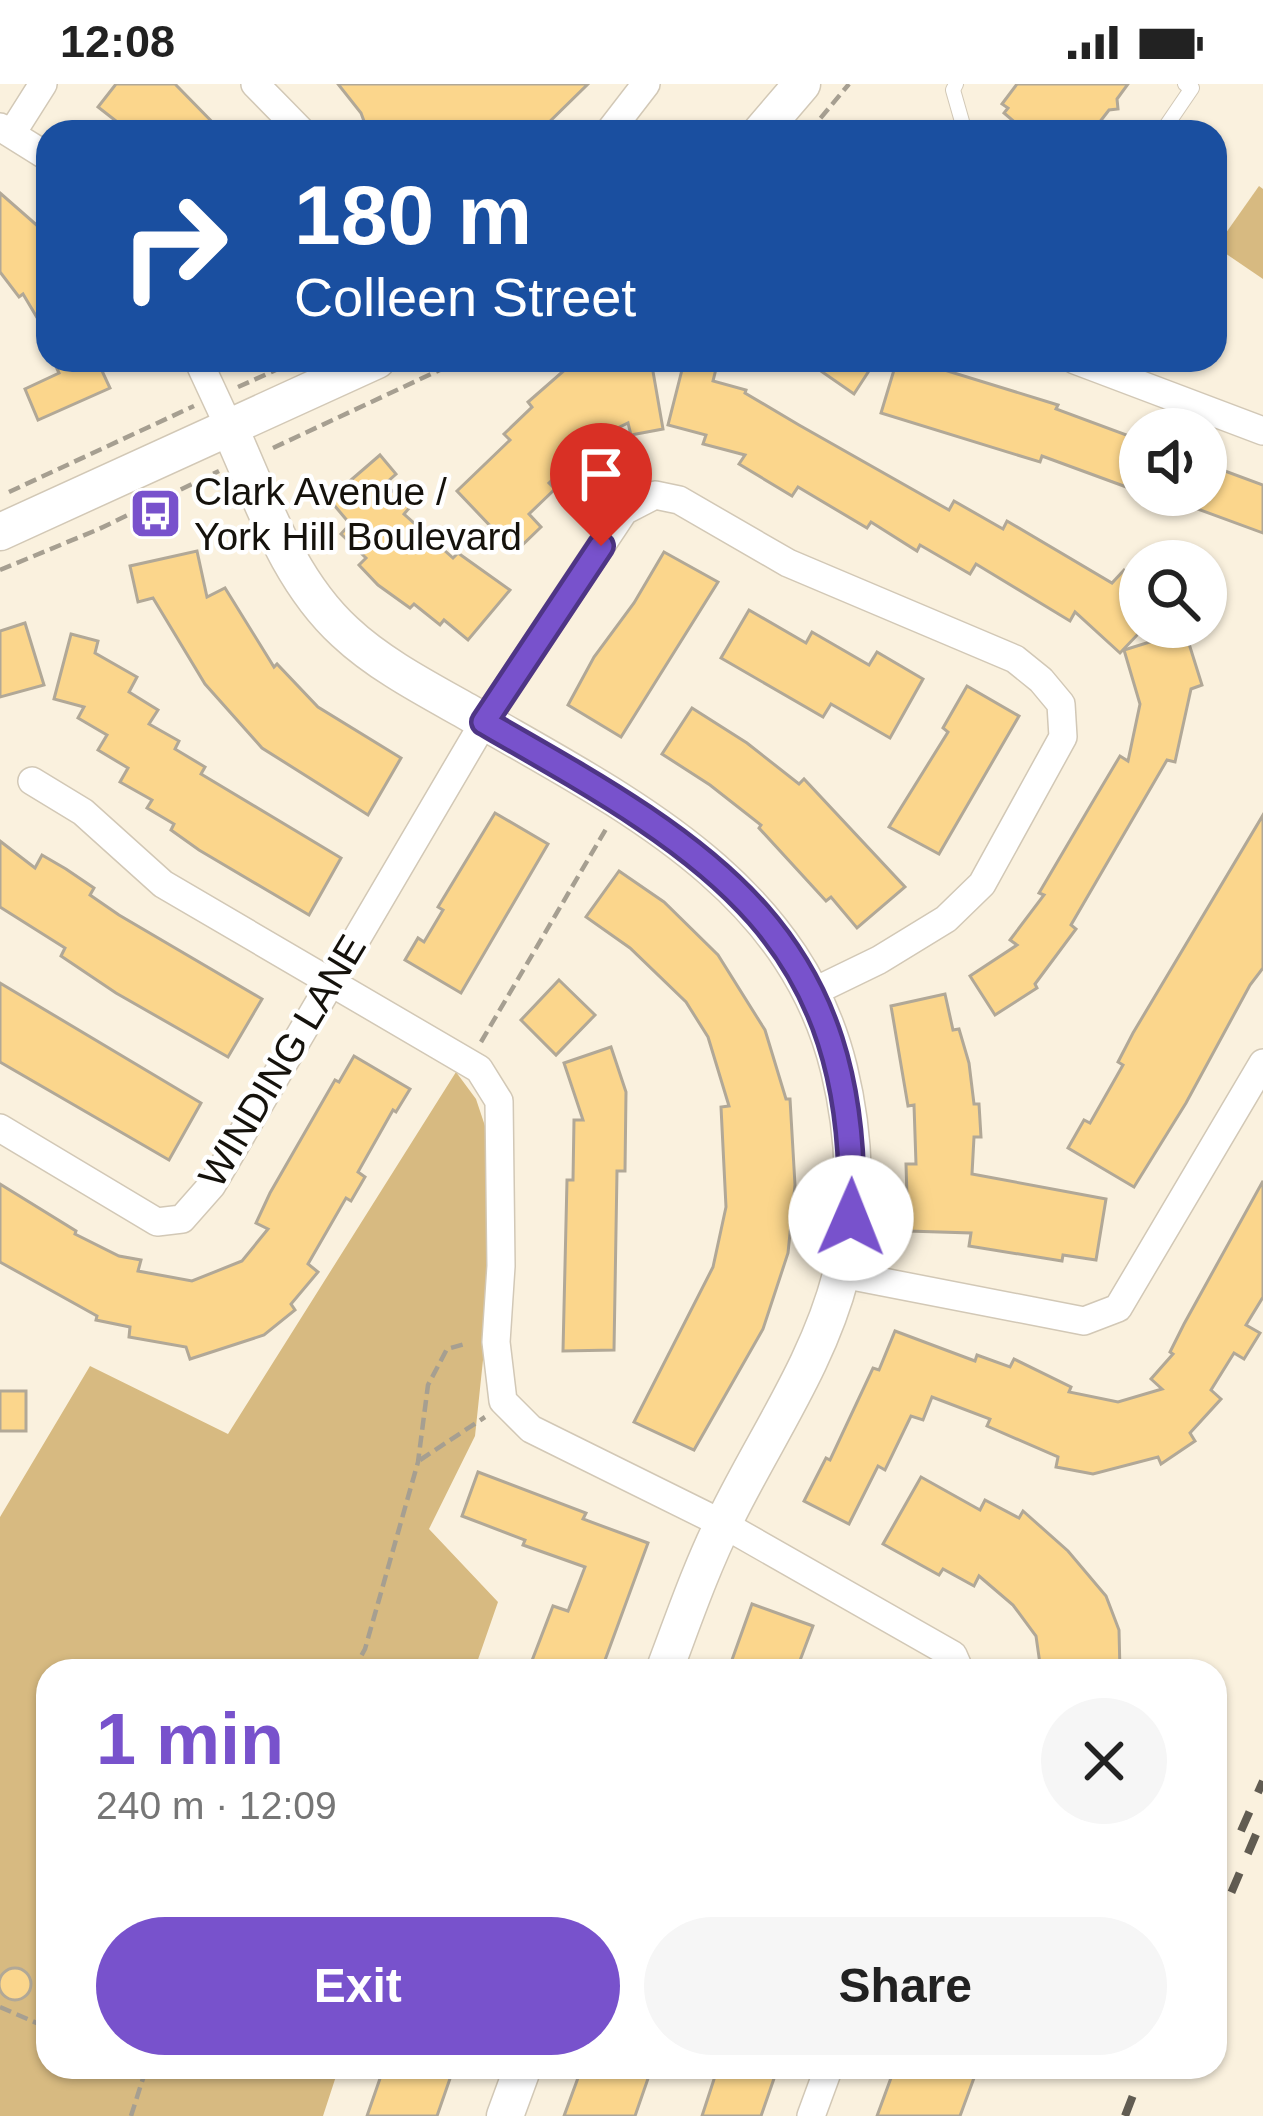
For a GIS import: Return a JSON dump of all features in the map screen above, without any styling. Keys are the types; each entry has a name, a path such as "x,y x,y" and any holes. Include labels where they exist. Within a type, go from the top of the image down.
{"street":[{"path":"36,149 6,130 43,84"},
{"path":"255,84 290,120"},
{"path":"618,120 646,84"},
{"path":"771,120 802,84"},
{"path":"204,372 297,574 319,605 379,658 622,802 686,846 729,883 776,934 813,992 833,1046 848,1107 851,1218 842,1274 813,1358 723,1524 669,1659"},
{"path":"0,532 351,372"},
{"path":"1107,372 1263,431"},
{"name":"WINDING LANE","path":"0,1128 157,1222 182,1219 212,1185 484,722 624,511 655,495 680,500 788,563 1015,659 1061,704 1063,737 982,884 946,919 879,960 813,992"},
{"path":"32,781 83,812 163,884 478,1069 499,1101 501,1266 496,1342 503,1402 531,1429 723,1524 955,1659"},
{"path":"842,1274 1084,1321 1118,1308 1263,1063"},
{"path":"505,2116 519,2079"},
{"path":"811,2116 825,2079"}],"lane":[{"path":"956,84 953,90 962,120"},
{"path":"1170,120 1192,88 1185,84"}],"path":[{"path":"819,120 849,84"},
{"path":"253,380 271,372"},
{"path":"280,445 435,372"},
{"path":"0,496 175,415"},
{"path":"0,570 203,478"},
{"path":"469,1062 622,802"},
{"path":"359,1659 418,1462 428,1385 447,1349 473,1341 496,1342"},
{"path":"418,1462 503,1402"},
{"path":"0,2007 36,2023"},
{"path":"130,2116 142,2079"}],"shaded area":[{"path":"1259,186 1263,189 1263,279 1227,254 1227,231"},
{"path":"456,1072 476,1099 486,1129 487,1322 475,1436 429,1529 498,1602 478,1659 36,1659 36,2079 335,2079 323,2116 0,2116 0,1517 90,1366 228,1434"}],"building":[{"path":"116,84 175,84 210,120 115,120 98,107"},
{"path":"338,84 588,84 551,120 364,120"},
{"path":"1017,84 1128,84 1117,99 1118,109 1109,110 1101,120 1012,120 1002,104"},
{"path":"0,193 36,224 36,316 23,294 19,297 0,272"},
{"path":"103,372 110,388 38,420 25,389 59,373"},
{"path":"562,372 653,372 663,429 631,435 628,423 565,454 572,461 549,483 555,489 529,514 541,527 515,552 457,491 510,440 504,434 532,407 528,402"},
{"path":"681,372 715,372 713,381 746,390 949,510 954,501 1003,529 1007,521 1112,583 1119,575 1119,648 1125,648 1120,653 1075,612 1070,621 976,564 970,574 920,545 917,551 871,522 867,528 798,487 792,496 739,464 745,455 703,444 706,435 668,425"},
{"path":"822,372 868,372 854,394"},
{"path":"893,372 951,372 1058,405 1056,409 1119,432 1119,484 1042,456 1040,462 881,413"},
{"path":"380,455 396,474 385,484 410,507 404,514 453,558 458,553 510,590 468,640 444,620 440,625 378,585 359,565 366,558 341,534 350,524 329,499"},
{"path":"1227,472 1263,485 1263,533 1217,516 1227,516"},
{"path":"197,551 207,597 225,588 274,667 277,664 318,707 401,758 368,815 262,748 205,684 153,598 138,602 130,566"},
{"path":"664,552 718,582 621,737 568,705"},
{"path":"749,610 806,643 812,632 869,665 877,652 923,679 890,738 831,704 823,717 721,658"},
{"path":"25,623 44,685 0,697 0,631"},
{"path":"71,634 98,641 95,653 137,677 129,692 158,710 149,724 179,741 175,749 205,767 201,774 341,858 309,915 199,850 171,830 174,824 147,808 152,800 120,782 128,768 98,750 107,735 78,718 84,707 54,699"},
{"path":"1190,648 1202,685 1191,689 1175,762 1167,760 1071,925 1076,929 1035,984 1037,988 995,1015 970,976 1017,945 1010,940 1044,895 1039,893 1120,756 1128,761 1140,704 1124,650"},
{"path":"967,686 1019,716 939,854 889,827 948,732 943,728"},
{"path":"692,708 799,784 804,779 905,887 857,928 831,897 826,901 761,825 662,754"},
{"path":"495,813 548,844 461,993 405,960 418,938 424,942 443,910 438,907"},
{"path":"1263,815 1263,968 1134,1187 1068,1148 1084,1120 1090,1123 1123,1065 1118,1062 1133,1033"},
{"path":"0,841 35,868 42,855 66,869 94,888 90,895 119,915 262,999 228,1057 116,993 61,956 65,948 0,907"},
{"path":"619,871 664,902 718,955 765,1030 786,1099 790,1099 795,1185 788,1253 763,1329 694,1450 634,1422 713,1267 726,1207 721,1107 729,1106 708,1037 686,1002 630,948 586,917"},
{"path":"559,980 595,1015 556,1055 521,1020"},
{"path":"0,983 201,1103 169,1160 0,1062"},
{"path":"945,994 953,1030 959,1029 969,1063 974,1104 979,1104 981,1137 974,1137 972,1174 1106,1199 1096,1260 1063,1255 1062,1261 969,1246 971,1233 908,1231 906,1164 916,1164 914,1105 908,1106 891,1006"},
{"path":"611,1047 626,1092 625,1171 617,1171 614,1350 563,1351 567,1180 573,1180 574,1120 583,1120 564,1063"},
{"path":"354,1056 410,1089 358,1172 365,1177 351,1201 346,1198 308,1264 318,1272 291,1304 295,1310 264,1335 190,1359 186,1347 129,1337 130,1327 96,1320 97,1316 0,1262 0,1184 75,1234 119,1256 141,1260 138,1271 192,1281 242,1261 268,1229 256,1223 270,1193 335,1080 339,1082"},
{"path":"1263,1181 1263,1297 1246,1325 1260,1333 1244,1359 1234,1353 1211,1390 1221,1399 1190,1433 1195,1441 1161,1464 1158,1457 1093,1474 1056,1467 1058,1457 987,1426 990,1419 932,1397 923,1420 911,1416 885,1470 878,1466 849,1524 804,1501 826,1458 830,1460 873,1368 879,1370 895,1331 975,1361 977,1355 1010,1367 1014,1359 1071,1387 1069,1392 1118,1402 1162,1389 1151,1379 1173,1354 1184,1324"},
{"path":"0,1391 26,1391 26,1431 0,1431"},
{"path":"478,1472 586,1513 583,1519 648,1543 605,1659 533,1659 553,1606 568,1611 585,1567 462,1516"},
{"path":"921,1477 980,1510 985,1500 1019,1518 1023,1511 1068,1551 1106,1596 1119,1630 1120,1659 1039,1659 1036,1636 1013,1605 979,1576 974,1586 943,1569 939,1575 883,1544"},
{"path":"752,1604 813,1626 801,1659 732,1659"},
{"path":"15,1968 26,1973 31,1984 26,1995 15,2000 4,1995 -1,1984 4,1973"},
{"path":"380,2079 450,2079 437,2116 367,2116"},
{"path":"578,2079 648,2079 635,2116 564,2116"},
{"path":"714,2079 774,2079 761,2116 702,2116"},
{"path":"891,2079 974,2079 960,2116 877,2116"}],"railway":[{"path":"1241,1831 1263,1781"},
{"path":"1227,1903 1263,1818"},
{"path":"1125,2116 1139,2079"}],"place":[{"name":"Clark Avenue / York Hill Boulevard","path":"155,513"}],"route":[{"path":"601,546 484,722 622,802 686,846 729,883 776,934 813,992 833,1046 848,1107 851,1218"}]}
